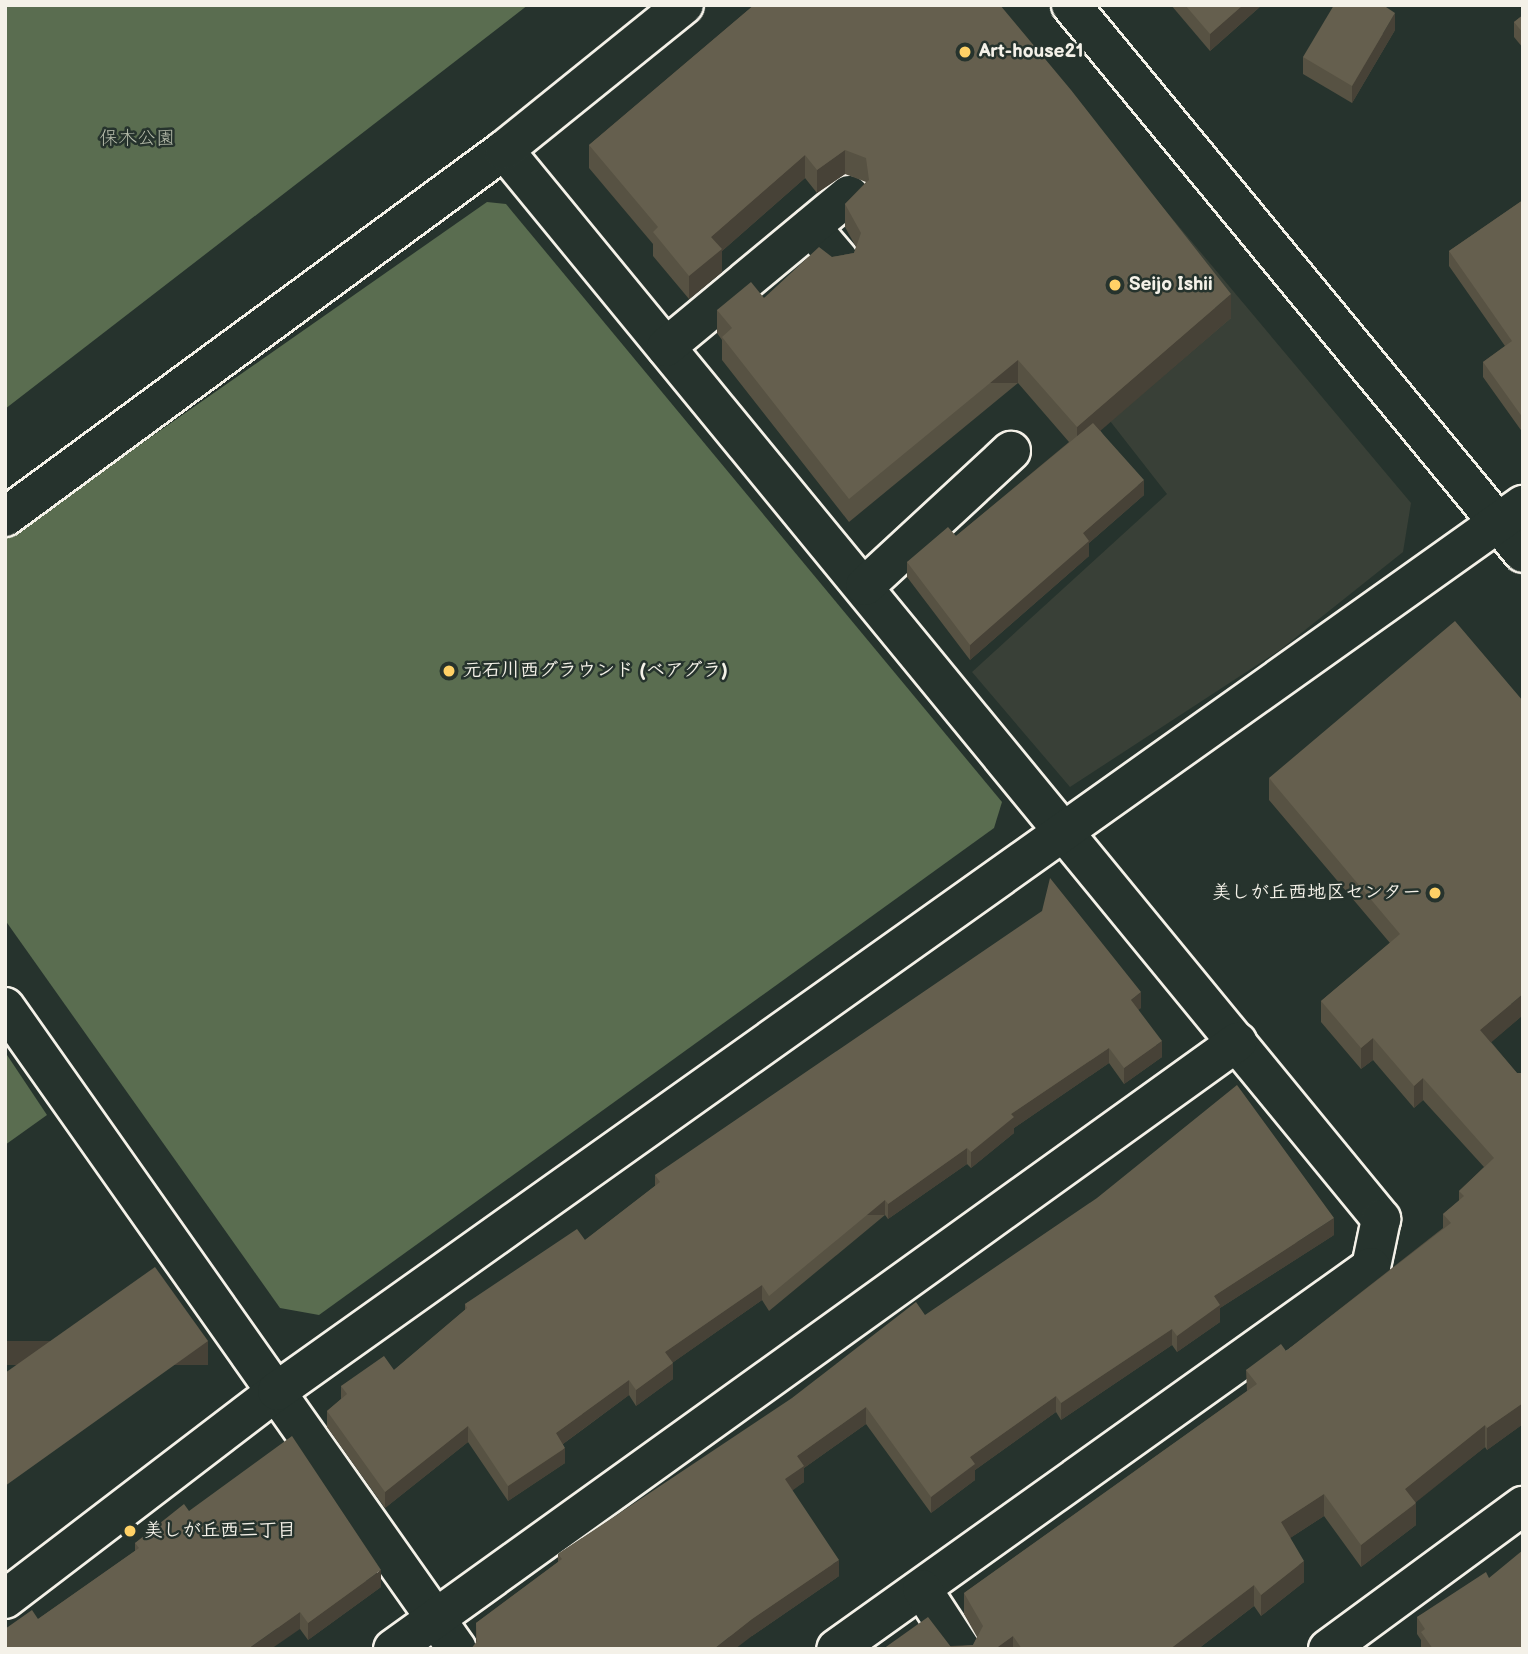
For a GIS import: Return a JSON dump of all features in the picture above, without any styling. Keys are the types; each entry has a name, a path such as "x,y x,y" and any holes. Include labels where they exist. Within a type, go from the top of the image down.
{"street":[{"path":"5,517 503,150 684,5"},
{"path":"1071,5 1510,514 1523,553"},
{"path":"503,150 865,586 1065,835 1381,1219 1371,1267 836,1649"},
{"path":"666,347 849,195"},
{"path":"811,227 839,260"},
{"path":"865,586 1011,451"},
{"path":"5,1599 277,1391 1065,835 1510,514"},
{"path":"5,1007 457,1649"},
{"path":"393,1649 1237,1042"},
{"path":"1337,1647 1523,1506"},
{"path":"922,1589 961,1649"}],"shaded area":[{"path":"1109,143 1411,503 1403,552 1280,650 1070,787 972,672 1167,494 1078,380"}],"green space":[{"name":"保木公園","path":"5,5 528,5 5,409"},
{"name":"元石川西グラウンド (ベアグラ)","path":"487,202 506,204 1002,802 994,828 319,1315 280,1308 5,920 5,539"},
{"path":"5,1052 47,1115 5,1145"}],"building":[{"path":"754,5 1000,5 1071,90 1231,294 1077,427 1018,360 849,499 722,337 732,328 717,310 751,282 764,298 819,247 832,257 854,253 861,233 845,204 869,180 866,158 845,150 817,170 805,155 711,237 722,249 689,276 653,232 658,227 589,145"},
{"path":"1185,5 1243,5 1210,34"},
{"path":"1334,5 1383,5 1395,13 1352,86 1303,57"},
{"path":"1523,15 1523,33 1514,22"},
{"path":"1523,200 1523,418 1483,362 1512,341 1449,251"},
{"path":"1093,423 1144,480 1083,533 1089,541 970,645 907,562 948,527 956,536"},
{"path":"1455,621 1523,701 1523,994 1480,1030 1517,1073 1523,1073 1523,1403 1487,1428 1485,1425 1405,1489 1416,1503 1361,1545 1324,1494 1281,1522 1304,1561 1261,1595 1254,1585 1170,1649 1022,1649 1013,1636 995,1649 883,1649 928,1617 951,1647 973,1645 983,1626 964,1593 1257,1384 1246,1370 1281,1344 1286,1351 1451,1223 1443,1214 1464,1196 1459,1191 1494,1158 1423,1078 1414,1086 1373,1038 1361,1048 1321,1001 1400,934 1269,778"},
{"path":"1050,878 1141,992 1131,1000 1162,1041 1124,1068 1109,1048 1011,1114 1014,1117 971,1152 967,1148 888,1204 885,1200 769,1296 762,1285 665,1352 673,1363 636,1390 629,1380 556,1433 565,1448 508,1486 468,1426 385,1492 327,1411 347,1394 341,1386 384,1356 394,1370 467,1308 465,1304 577,1229 585,1240 660,1182 655,1175 1042,911"},
{"path":"1237,1085 1334,1218 1214,1296 1220,1305 1177,1336 1172,1329 1061,1403 1056,1396 970,1457 975,1464 931,1497 866,1407 797,1456 804,1466 785,1479 839,1560 752,1619 714,1649 471,1649 477,1641 476,1623 562,1559 558,1554 792,1398 916,1302 925,1315 1097,1198"},
{"path":"155,1267 208,1341 5,1486 5,1373"},
{"path":"292,1436 381,1570 308,1623 300,1612 248,1649 5,1649 5,1629 32,1610 38,1619 139,1548 135,1543 184,1504 189,1511"},
{"path":"1523,1550 1523,1649 1433,1649 1421,1632 1425,1629 1417,1617 1486,1572 1489,1578"}],"place":[{"name":"Art-house21","path":"965,52"},
{"name":"Seijo Ishii","path":"1115,285"},
{"name":"元石川西グラウンド (ベアグラ)","path":"449,671"},
{"name":"美しが丘西地区センター","path":"1435,893"},
{"name":"美しが丘西三丁目","path":"130,1531"}]}
